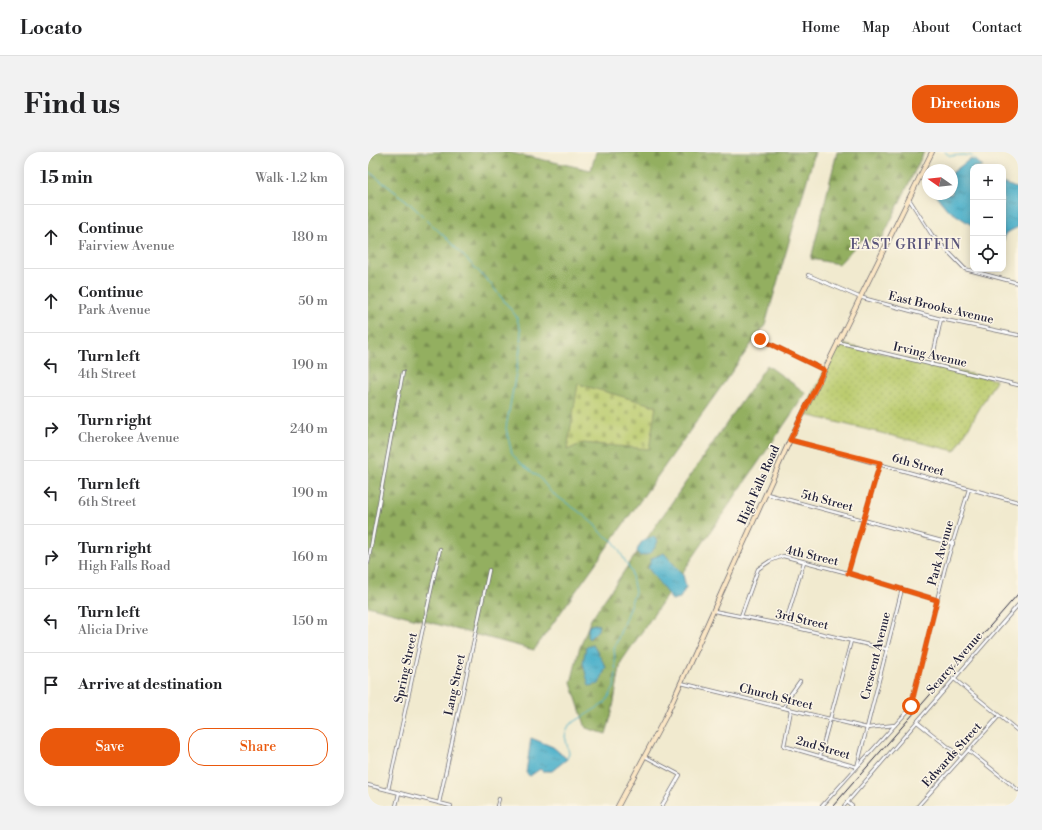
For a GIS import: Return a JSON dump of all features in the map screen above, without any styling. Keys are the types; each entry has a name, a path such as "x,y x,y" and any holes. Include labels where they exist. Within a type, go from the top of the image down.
{"street":[{"name":"High Falls Road","path":"618,806 646,757 767,494 790,440 859,297 932,152"},
{"path":"909,198 932,234 965,269 1018,283"},
{"name":"East Brooks Avenue","path":"808,274 859,297 941,319 1018,335"},
{"path":"931,365 941,319"},
{"path":"760,339 824,370"},
{"name":"Irving Avenue","path":"837,342 1018,385"},
{"path":"368,563 403,372"},
{"name":"6th Street","path":"790,440 880,463 1018,502"},
{"path":"848,573 862,520 880,463"},
{"name":"Park Avenue","path":"822,806 911,706 937,600 969,489"},
{"name":"5th Street","path":"767,494 953,544"},
{"name":"Spring Street","path":"388,790 440,549"},
{"name":"4th Street","path":"741,616 758,569 774,559 783,556 848,573 937,600"},
{"path":"785,625 804,562"},
{"name":"Lang Street","path":"439,803 489,570"},
{"name":"Crescent Avenue","path":"857,767 902,589"},
{"name":"Searcy Avenue","path":"844,806 953,678 1018,605"},
{"name":"3rd Street","path":"714,610 886,649"},
{"path":"820,756 851,641"},
{"path":"953,678 1018,731"},
{"path":"784,707 787,699 800,681"},
{"name":"Church Street","path":"681,683 867,728 895,725"},
{"name":"2nd Street","path":"792,710 784,746 857,767"},
{"name":"Edwards Street","path":"918,806 999,716"},
{"path":"917,722 961,757"},
{"path":"968,750 1018,790"},
{"path":"646,757 680,775 662,806"},
{"path":"368,785 451,806"},
{"path":"396,806 399,793"},
{"path":"497,806 499,799"},
{"path":"847,802 852,806"}],"green space":[{"path":"368,152 507,152 591,170 596,152 815,152 765,325 534,650 368,606"},
{"path":"837,152 924,152 880,243 861,240 839,264 811,259"},
{"path":"838,343 996,380 955,451 803,414"},
{"path":"767,365 806,393 621,662 612,713 606,734 586,728 571,683 579,650 591,619"},
{"path":"578,384 656,406 649,449 583,443 567,450"}],"water":[{"path":"970,159 980,164 970,164 970,224 947,209 940,200 958,200 958,168"},
{"path":"1006,184 1018,189 1018,227 1006,233"},
{"path":"654,537 658,541 653,549 649,553 640,556 637,551 641,543 645,539"},
{"path":"664,553 683,575 686,587 680,598 672,600 648,568 652,558"},
{"path":"594,624 599,625 598,630 589,639 587,636 589,626"},
{"path":"593,645 606,667 599,684 589,686 583,663 586,647"},
{"path":"531,738 553,747 567,759 552,771 542,771 540,769 530,776 526,773"}],"waterway":[{"path":"945,152 950,156 972,156 976,161"},
{"path":"368,171 407,201 445,237 489,282 516,316 521,331 520,350 506,428 512,454 521,464 539,477 551,492 578,511 595,525 600,532 614,542 631,571 635,592 614,649 616,673 614,688 605,703 569,725 565,736 569,753 567,759"}],"railway":[{"path":"833,806 1018,594"}],"district":[{"name":"EAST GRIFFIN","path":"906,245"}],"route":[{"path":"760,339 824,370 790,440 880,463 862,520 848,573 937,600 911,706"}]}
